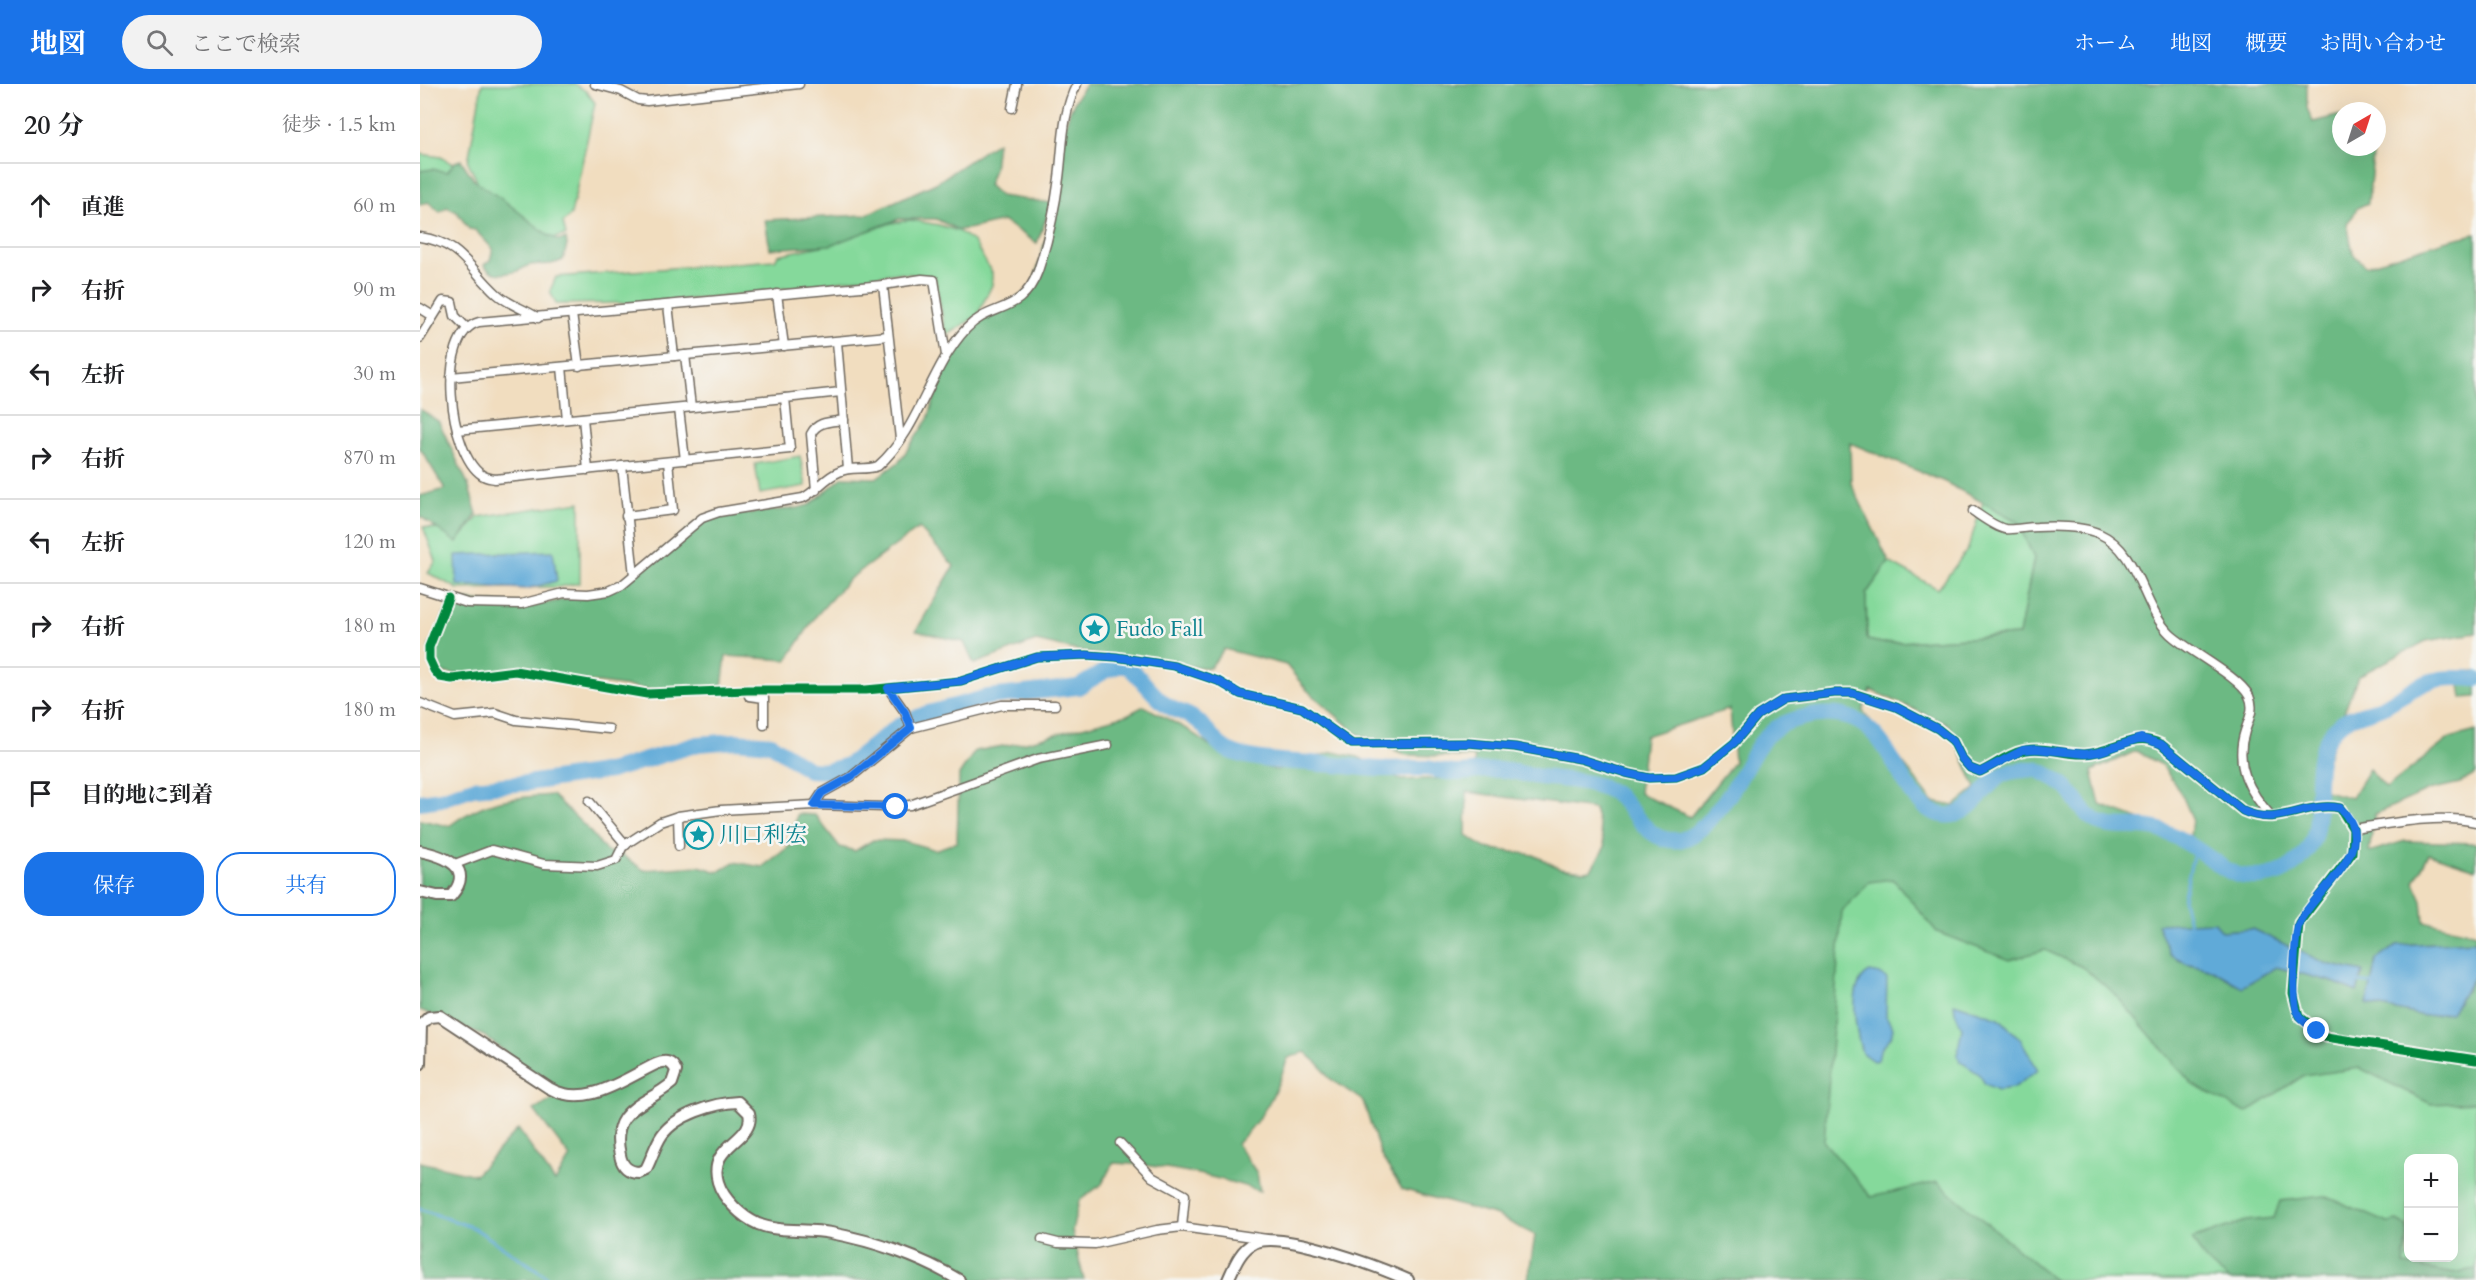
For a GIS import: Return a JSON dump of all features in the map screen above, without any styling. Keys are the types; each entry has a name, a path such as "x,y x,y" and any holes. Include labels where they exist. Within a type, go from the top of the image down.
{"street":[{"path":"595,84 621,91 638,100 647,101 799,84"},
{"path":"1012,108 1017,84"},
{"path":"420,588 467,603 521,604 556,594 588,594 609,591 622,585 702,518 719,512 803,498 831,476 848,469 878,466 900,439 921,407 946,355 968,327 1019,300 1034,281 1053,218 1067,115 1077,84"},
{"path":"420,237 435,239 452,247 498,295 538,318"},
{"path":"785,398 790,449 495,479 484,477 477,471 467,455 457,430 451,402 451,377 455,356 467,328 479,322 883,285 922,279 934,280 946,355"},
{"path":"883,285 900,439"},
{"path":"777,294 784,346"},
{"path":"420,338 443,301 452,302 455,316 467,328"},
{"path":"668,305 674,356"},
{"path":"420,308 433,316"},
{"path":"572,314 579,366"},
{"path":"451,377 888,336"},
{"path":"837,342 848,469"},
{"path":"685,355 691,407"},
{"path":"562,367 567,419"},
{"path":"457,430 841,392"},
{"path":"679,409 685,460"},
{"path":"583,418 588,470"},
{"path":"816,490 811,434 822,423 844,420"},
{"path":"626,516 673,510 668,462"},
{"path":"622,466 634,575"},
{"path":"1973,511 2003,529 2035,526 2088,530 2103,535 2120,551 2159,621 2170,634 2234,680 2249,695 2252,711 2241,749 2243,774 2256,799 2272,817"},
{"path":"448,598 429,647 429,659 440,677 468,679 515,671 646,694 888,688 961,681 1037,657 1087,655 1116,657 1174,666 1218,681 1240,694 1302,708 1352,744 1468,743 1515,747 1580,759 1649,778 1676,777 1704,767 1734,743 1758,715 1784,699 1834,693 1852,693 1896,707 1938,729 1953,741 1962,759 1970,768 1980,772 2023,750 2036,749 2085,754 2099,752 2141,738 2152,740 2161,744 2243,811 2257,817 2272,817 2325,807 2340,808 2354,829 2352,853 2348,861 2310,906 2299,923 2293,993 2299,1016 2326,1037 2476,1060"},
{"path":"888,688 905,712 911,728"},
{"path":"747,690 749,696 764,698 764,724"},
{"path":"420,703 455,717 495,713 516,720 609,729"},
{"path":"814,805 822,793 851,777 911,728 1002,705 1055,705"},
{"path":"455,864 492,850 544,864 597,866 616,860 626,845 660,822 678,816 721,810 814,805 884,807 910,805 1038,759 1108,745"},
{"path":"589,801 626,845"},
{"path":"678,816 679,846"},
{"path":"2354,829 2416,820 2448,819 2476,822"},
{"path":"420,851 439,855 455,864 461,878 458,888 451,896 420,892"},
{"path":"420,1064 421,1025 429,1017 440,1016 549,1088 568,1096 595,1094 656,1064 668,1062 676,1071 672,1083 636,1105 621,1121 619,1151 621,1160 628,1169 639,1172 646,1169 657,1143 671,1126 715,1106 738,1102 749,1113 750,1125 744,1133 726,1147 720,1155 716,1170 724,1195 746,1216 768,1227 829,1232 861,1240 918,1259 959,1280"},
{"path":"1120,1143 1152,1177 1185,1195 1182,1227"},
{"path":"1042,1239 1058,1243 1095,1244 1157,1230 1182,1227 1267,1239 1354,1258 1408,1280"},
{"path":"1228,1280 1241,1254 1252,1243 1267,1239"}],"green space":[{"path":"482,84 575,84 587,92 595,103 571,215 563,223 566,235 550,239 479,185 468,162"},
{"path":"1086,84 2307,84 2307,108 2313,122 2332,117 2332,156 2373,156 2368,203 2357,208 2347,223 2353,254 2366,266 2444,241 2476,234 2476,633 2426,641 2358,676 2318,789 2351,798 2369,769 2386,788 2450,738 2476,731 2476,774 2460,783 2429,790 2375,814 2369,852 2405,841 2476,843 2476,869 2429,854 2414,882 2422,900 2424,921 2476,934 2476,941 2397,945 2376,960 2367,1004 2425,1016 2466,991 2476,973 2476,1102 2431,1104 2360,1068 2303,1076 2246,1113 2193,1085 2113,992 2082,967 2045,950 2009,960 1937,932 1893,879 1869,882 1842,911 1824,1142 1871,1197 1937,1182 2055,1280 1528,1280 1535,1235 1497,1216 1402,1189 1381,1156 1363,1101 1328,1077 1321,1066 1305,1052 1288,1058 1268,1104 1237,1144 1257,1173 1260,1191 1187,1172 1113,1163 1102,1184 1079,1201 1072,1231 1084,1280 420,1280 420,1162 475,1175 518,1129 555,1182 570,1157 534,1110 562,1094 484,1036 420,1010 420,820 449,826 486,805 522,797 552,795 587,828 607,852 620,854 644,870 699,866 718,872 734,862 762,867 791,845 797,814 815,815 840,847 855,851 873,840 905,841 935,850 957,842 959,775 975,751 1026,742 1127,715 1144,706 1188,730 1223,755 1276,770 1333,752 1358,757 1402,780 1472,777 1475,757 1406,755 1356,733 1307,690 1286,665 1224,649 1210,668 1118,660 1036,641 974,664 964,642 916,631 954,566 919,528 848,580 816,616 787,660 726,656 722,687 652,690 507,671 462,675 438,672 429,647 452,599 533,606 620,585 702,518 809,505 843,477 876,478 899,462 928,419 940,381 965,330 1032,289 1055,199 1063,139 1070,110","holes":["1850,443 1945,482 2017,521 2034,558 2019,635 1882,643 1867,640 1866,594 1889,562 1851,483","1871,690 1949,725 1976,788 1954,806 1933,802 1863,711","1730,709 1734,762 1690,817 1639,793 1645,736","2136,751 2162,765 2182,795 2192,818 2190,838 2100,805 2092,771","1467,792 1594,809 1605,847 1591,870 1584,871 1559,868 1534,855 1485,848 1466,835","2158,924 2221,931 2252,929 2327,964 2363,972 2357,992 2333,982 2276,967 2242,987 2213,970 2186,963 2170,954"]},
{"path":"997,142 994,169 988,185 1000,196 1052,203 1037,243 1003,221 958,230 936,219 899,219 831,245 770,249 765,220 865,215 936,183"},
{"path":"420,154 441,157 455,165 447,174 420,173"},
{"path":"461,160 474,180 548,235 558,240 566,239 567,245 563,260 549,264 530,265 507,273 495,273 484,265 490,260 493,249 475,230 469,229 457,212 447,207 440,212 428,202 420,205 420,171 432,169 447,172 455,162"},
{"path":"911,220 958,231 974,242 992,273 992,285 977,316 946,336 935,277 898,273 722,297 630,303 556,304 550,291 556,277 775,260 778,255 830,244 891,223"},
{"path":"420,409 439,422 468,484 477,514 457,543 420,516 420,496 445,489 420,448"},
{"path":"800,456 806,486 760,494 755,464"},
{"path":"580,502 580,583 559,587 458,589 428,573 436,561 423,527 438,529 457,542 478,517"},
{"path":"1983,502 2017,521 2034,558 2019,635 1882,643 1867,640 1866,594 1889,562 1938,589 1968,549"},
{"path":"2476,671 2476,697 2462,698 2458,672"},
{"path":"1861,860 2476,1064 2476,1280 2029,1280 1799,1184 1794,1025"},
{"path":"2325,1196 2388,1223 2398,1221 2404,1225 2404,1265 2451,1273 2476,1269 2476,1280 2229,1280 2205,1260 2192,1239 2246,1221 2274,1218 2280,1201"}],"water":[{"path":"553,551 557,581 526,589 457,585 456,555"},
{"path":"2215,922 2221,931 2252,929 2327,964 2363,972 2357,992 2333,982 2276,967 2242,987 2213,970 2186,963 2170,954 2157,924"},
{"path":"2476,941 2476,973 2451,1013 2425,1016 2367,1004 2376,960 2397,945"},
{"path":"1870,972 1880,974 1887,979 1886,1016 1893,1028 1891,1037 1880,1050 1878,1060 1873,1061 1862,1053 1855,1009 1858,986"},
{"path":"1954,1003 1999,1018 2021,1040 2038,1070 2013,1088 1998,1090 1985,1084 1979,1074 1961,1062 1957,1055 1962,1028"}],"waterway":[{"path":"420,802 441,799 473,788 610,771 698,744 736,741 771,744 809,770 827,771 848,765 899,725 925,714 988,697 1078,687 1105,671 1118,666 1127,666 1165,704 1195,719 1219,744 1235,753 1267,760 1374,769 1425,768 1457,773 1504,770 1588,783 1600,786 1617,795 1653,833 1670,840 1688,837 1704,825 1728,796 1755,751 1772,731 1799,718 1819,715 1845,717 1865,726 1880,740 1913,794 1926,808 1943,815 1962,812 2004,774 2036,769 2067,788 2085,812 2100,823 2117,827 2143,827 2160,830 2186,843 2231,872 2243,876 2261,877 2283,871 2301,858 2312,842 2317,824 2319,765 2324,746 2334,729 2346,720 2384,706 2422,684 2450,678 2476,679"},
{"path":"2189,924 2183,899 2195,848"},
{"path":"2357,982 2374,984"},
{"path":"420,1209 474,1228 549,1280"}],"cycle path":[{"path":"448,598 429,647 429,659 440,677 452,679 515,671 647,694 747,690 866,690 961,681 1037,657 1087,655 1116,657 1174,666 1218,681 1240,694 1302,708 1352,744 1468,743 1515,747 1580,759 1649,778 1676,777 1704,767 1734,743 1758,715 1784,699 1834,693 1853,693 1896,707 1938,729 1953,741 1962,759 1970,768 1980,772 2008,756 2026,750 2040,749 2085,754 2132,741 2151,740 2161,744 2243,811 2269,817 2315,808 2340,808 2353,829 2352,853 2299,923 2293,993 2299,1016 2326,1037 2476,1060"}],"place":[{"name":"Fudo Fall","path":"1095,628"},
{"name":"川口利宏","path":"698,834"}],"route":[{"path":"896,807 814,805 822,793 851,777 911,728 905,712 888,688 961,681 1037,657 1087,655 1151,661 1174,666 1218,681 1240,694 1302,708 1352,744 1468,743 1515,747 1580,759 1649,778 1676,777 1704,767 1721,756 1758,715 1784,699 1834,693 1852,693 1896,707 1938,729 1953,741 1962,759 1970,768 1980,772 2023,750 2036,749 2085,754 2099,752 2141,738 2161,744 2243,811 2257,817 2283,816 2307,809 2330,806 2340,808 2344,812 2354,829 2352,853 2299,923 2293,993 2299,1016 2317,1031"}]}
